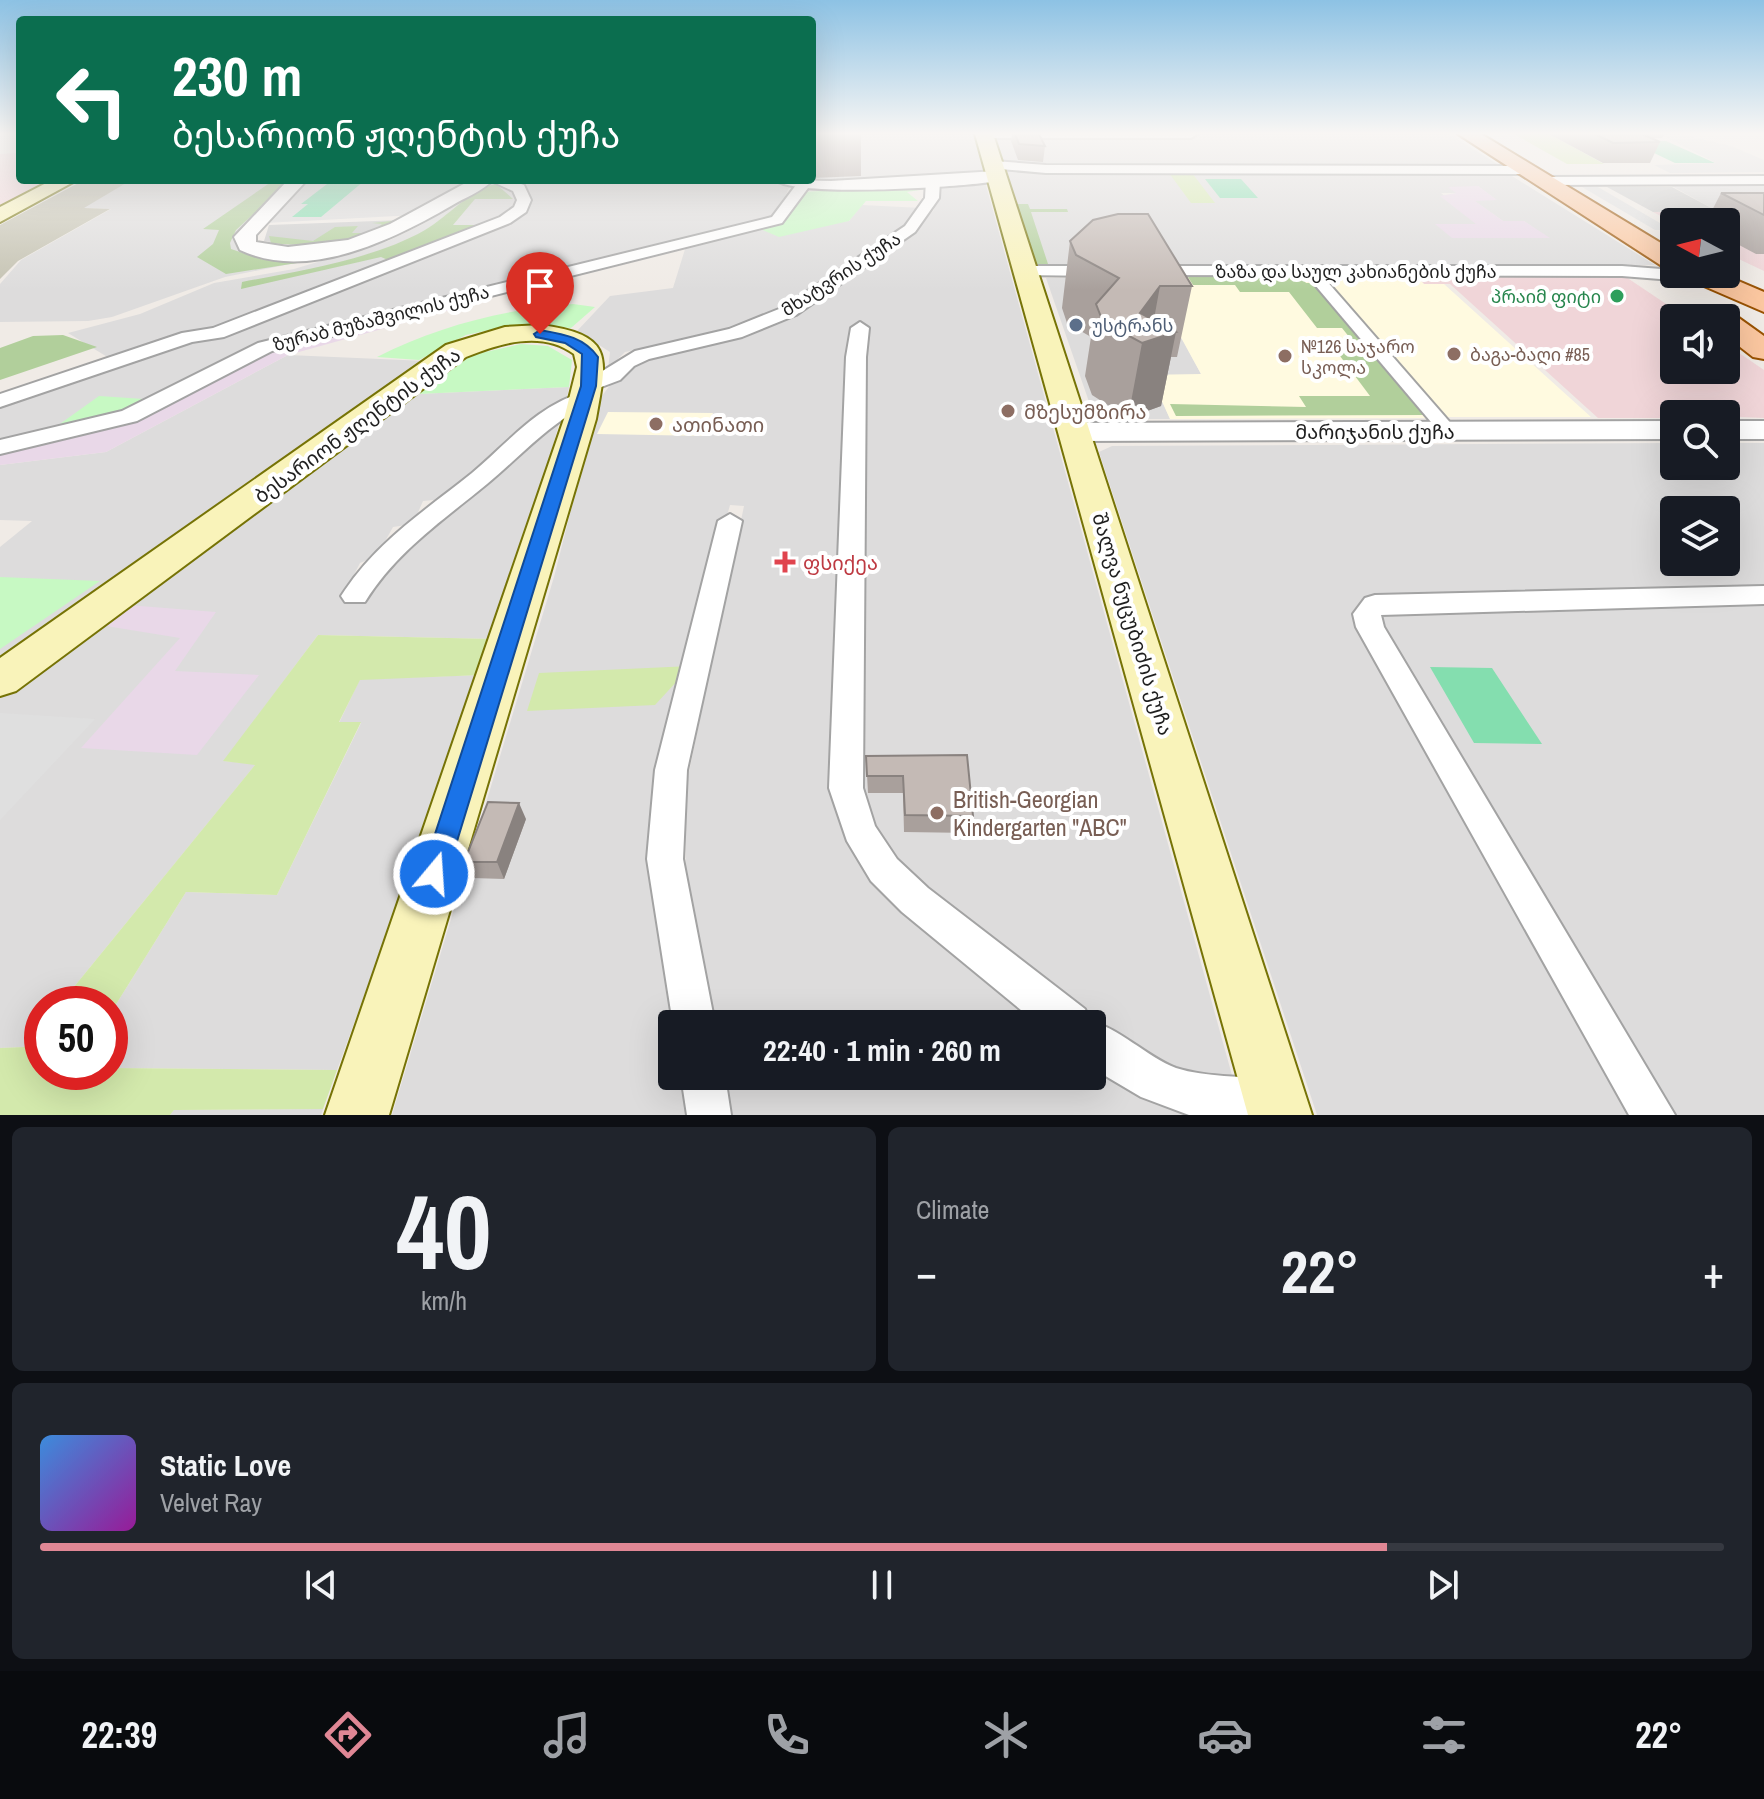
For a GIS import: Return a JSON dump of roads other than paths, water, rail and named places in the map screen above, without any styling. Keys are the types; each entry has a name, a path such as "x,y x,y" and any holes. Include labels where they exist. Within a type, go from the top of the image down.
{"main road":[{"path":"0,216 56,186"},
{"name":"შალვა ნუცუბიძის ქუჩა","path":"1000,186 1278,1109"},
{"path":"1552,186 1660,255"},
{"path":"1697,288 1711,304"},
{"path":"1728,288 1764,303"},
{"path":"1740,318 1764,315"},
{"path":"1740,332 1764,350"},
{"name":"ბესარიონ ჟღენტის ქუჩა","path":"0,680 456,351 507,335 540,334 569,339 581,345 591,357 587,392 357,1115"}],"street":[{"path":"292,186 248,231 244,237 247,246 264,252 290,254 368,242 413,222 474,186"},
{"name":"ზურაბ მუზაშვილის ქუჩა","path":"0,401 189,337 217,333 505,220 521,209 524,200 519,188 513,186"},
{"name":"ზურაბ მუზაშვილის ქუჩა","path":"0,447 129,416 265,347 777,220 792,186"},
{"name":"მხატვრის ქუჩა","path":"355,596 375,564 405,535 481,478 558,409 613,376 627,362 661,349 735,333 790,311 910,229 932,198 933,186"},
{"name":"ზაზა და საულ კახიანების ქუჩა","path":"1026,271 1660,269"},
{"path":"1320,282 1448,431"},
{"path":"860,328 856,357 846,788 859,831 884,870 915,900 1052,1010"},
{"name":"მარიჯანის ქუჩა","path":"1075,432 1660,430"},
{"path":"1740,430 1764,430"},
{"path":"692,1010 665,859 671,770 730,521"},
{"path":"1653,1115 1370,627 1367,614 1375,604 1395,603 1764,595"},
{"path":"1106,1051 1158,1085 1278,1109"},
{"path":"705,1090 709,1115"}],"place":[{"name":"პრაიმ ფიტი","path":"1617,296"},
{"name":"უსტრანს","path":"1076,325"},
{"name":"ბაგა-ბაღი #85","path":"1454,354"},
{"name":"№126 საჯარო სკოლა","path":"1285,356"},
{"name":"მზესუმზირა","path":"1008,411"},
{"name":"ათინათი","path":"656,424"},
{"name":"ფსიქეა","path":"785,562"},
{"name":"British-Georgian Kindergarten \"ABC\"","path":"937,813"}]}
